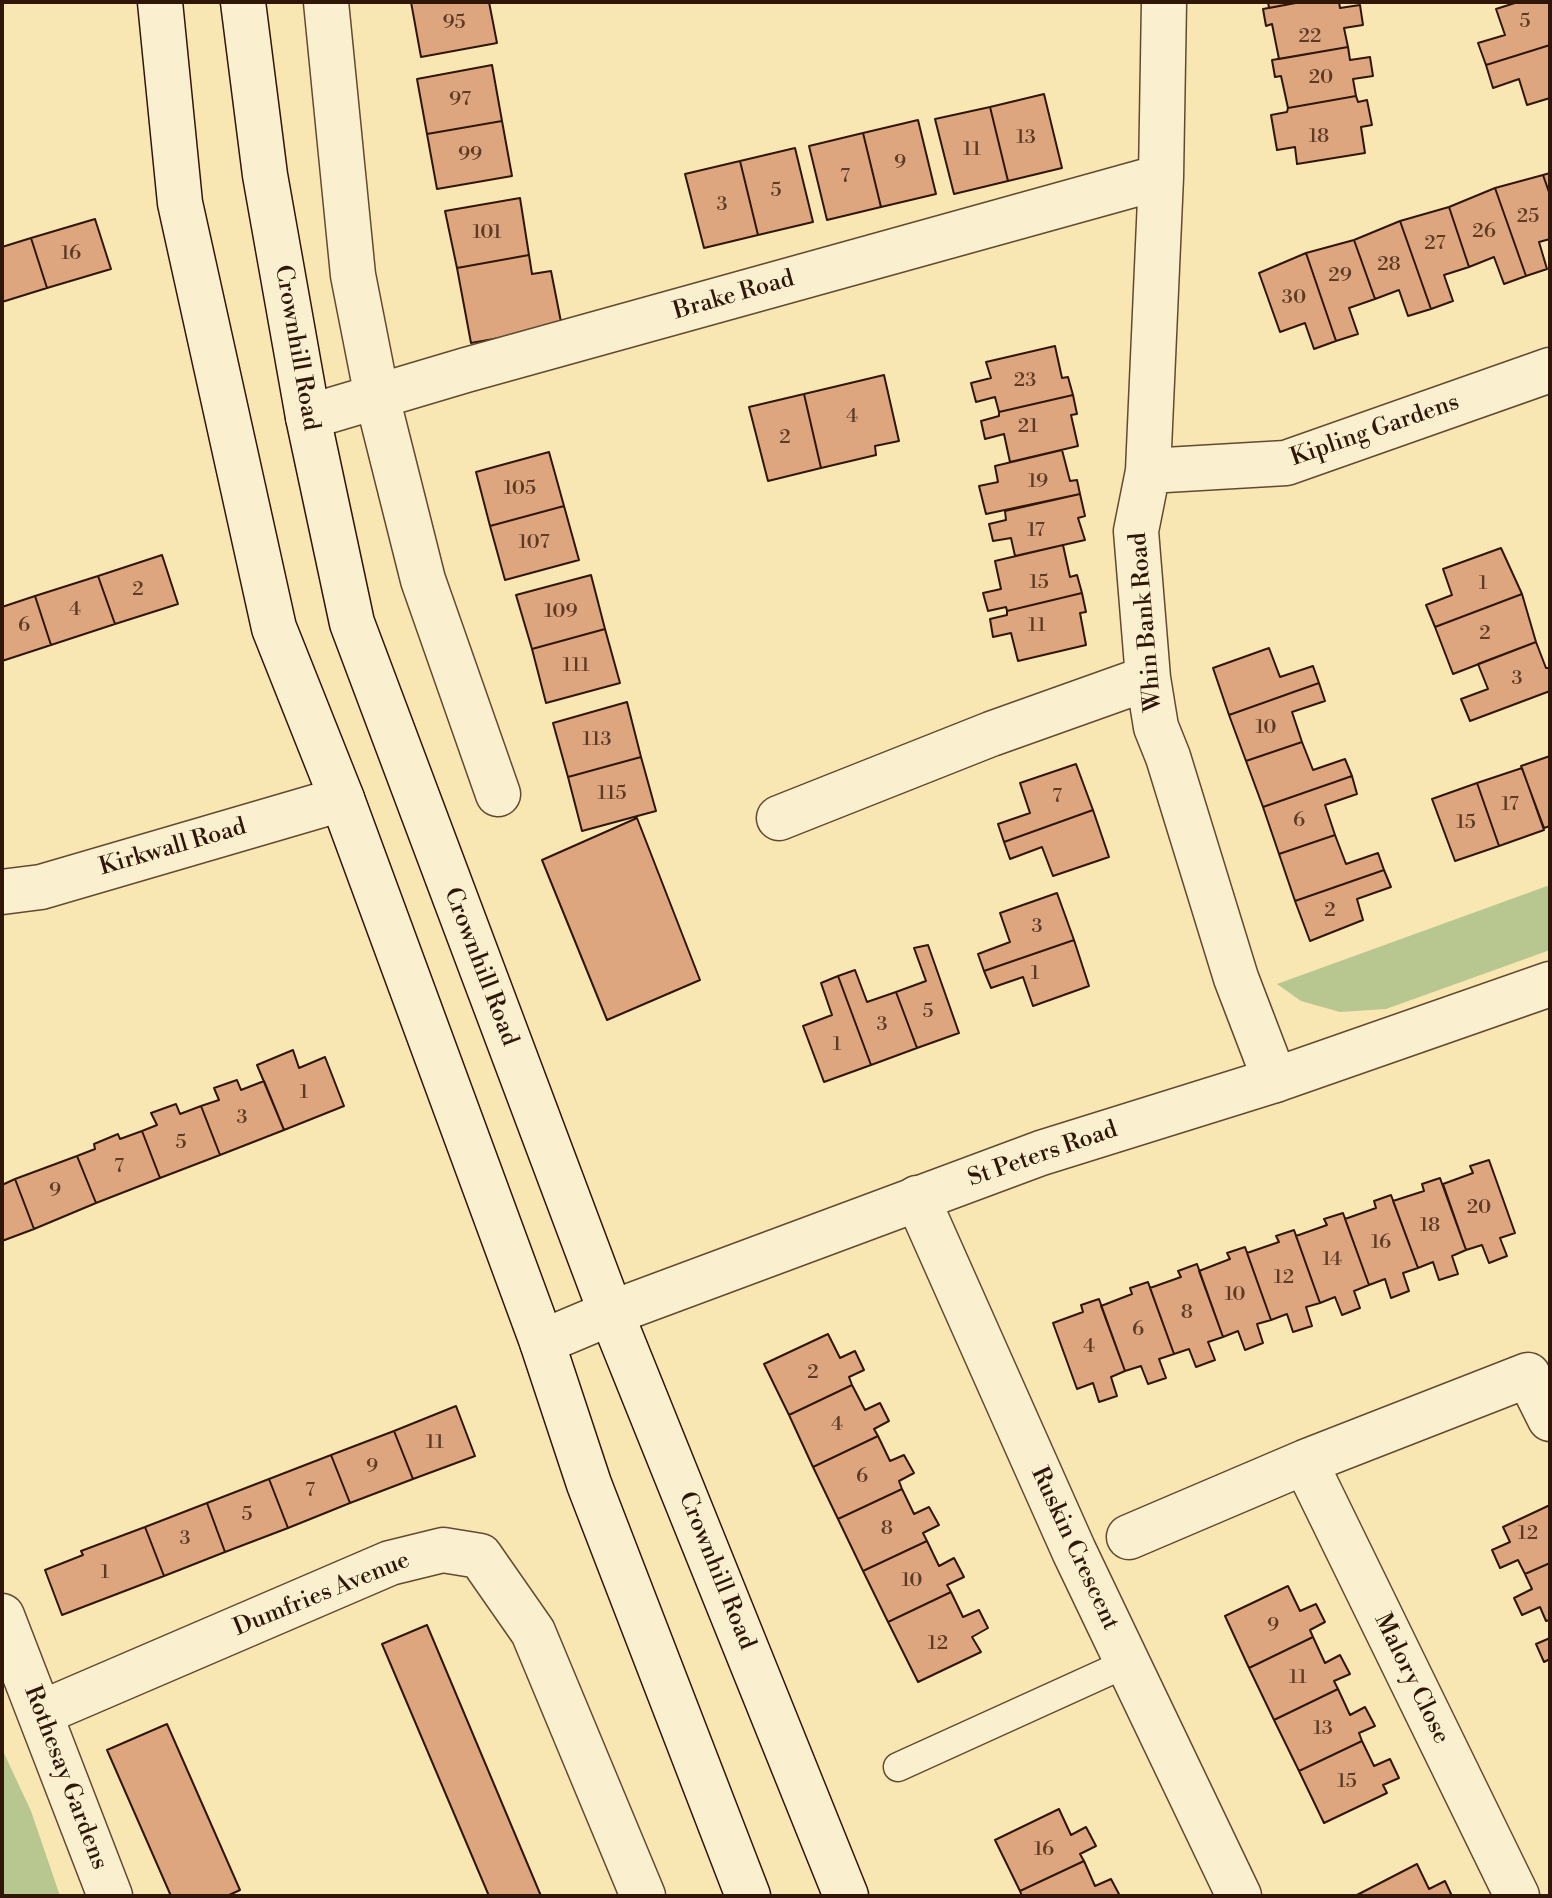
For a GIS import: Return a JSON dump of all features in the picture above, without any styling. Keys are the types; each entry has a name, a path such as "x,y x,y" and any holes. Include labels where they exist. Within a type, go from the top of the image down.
{"street":[{"path":"160,2 180,203 274,628 342,799 542,1342 595,1498 748,1896"},
{"name":"Crownhill Road","path":"243,2 265,175 308,417 352,623 611,1313 846,1896"},
{"path":"326,2 353,275 377,397 423,580 498,794"},
{"name":"Whin Bank Road","path":"1164,2 1161,177 1148,471 1136,531 1148,678 1156,727 1236,978 1275,1080"},
{"name":"Brake Road","path":"308,417 466,370 1161,177"},
{"name":"Kipling Gardens","path":"1148,471 1286,463 1550,370"},
{"path":"779,818 991,734 1148,678"},
{"name":"Kirkwall Road","path":"2,892 41,887 342,799"},
{"name":"St Peters Road","path":"542,1342 611,1313 1041,1153 1275,1080 1550,984"},
{"name":"Ruskin Crescent","path":"917,1198 1074,1551 1239,1896"},
{"path":"1129,1537 1305,1462 1528,1375 1550,1419"},
{"name":"Malory Close","path":"1305,1462 1517,1896"},
{"name":"Dumfries Avenue","path":"41,1713 390,1563 443,1550 480,1556 533,1632 643,1896"},
{"name":"Rothesay Gardens","path":"2,1616 110,1896"}],"lane":[{"path":"898,1767 1127,1663"}],"green space":[{"path":"1550,885 1550,950 1386,1009 1340,1012 1301,1001 1277,984"},
{"path":"2,1749 31,1811 60,1896 2,1896"}],"building":[{"path":"411,2 489,2 497,43 421,57"},
{"path":"1268,2 1301,2 1269,8"},
{"path":"1301,2 1339,2 1340,8 1360,5 1363,25 1344,28 1348,47 1279,59 1272,24 1266,26 1263,9"},
{"path":"1518,2 1550,2 1550,45 1486,65 1478,43 1505,35 1496,9"},
{"path":"1550,45 1550,98 1527,105 1519,79 1493,88 1486,65"},
{"path":"1348,47 1350,60 1370,57 1373,76 1353,79 1356,96 1288,108 1281,76 1275,77 1272,60"},
{"path":"492,65 502,121 427,134 417,79"},
{"path":"1044,94 1062,168 1008,181 990,107"},
{"path":"1356,96 1358,102 1367,100 1372,125 1361,127 1365,153 1297,164 1295,147 1277,150 1271,115 1287,112 1288,108"},
{"path":"990,107 1008,181 954,194 935,119"},
{"path":"918,120 936,194 881,207 863,133"},
{"path":"502,121 512,176 437,189 427,134"},
{"path":"863,133 881,207 827,220 809,146"},
{"path":"795,148 813,222 758,235 740,161"},
{"path":"740,161 758,235 704,248 685,174"},
{"path":"1550,173 1550,195 1543,175"},
{"path":"1543,175 1550,195 1550,239 1539,242 1547,269 1526,276 1495,188"},
{"path":"1495,188 1526,276 1504,284 1494,257 1469,267 1449,207"},
{"path":"520,198 529,255 457,268 445,211"},
{"path":"1449,207 1469,267 1444,275 1453,301 1431,309 1400,221"},
{"path":"95,219 111,269 47,288 31,238"},
{"path":"1400,221 1431,309 1408,316 1399,290 1375,299 1354,240"},
{"path":"31,238 47,288 2,302 2,247"},
{"path":"1354,240 1375,299 1349,308 1358,334 1336,341 1306,253"},
{"path":"1306,253 1336,341 1314,349 1305,323 1280,332 1259,273"},
{"path":"529,255 532,274 551,271 562,327 471,343 457,268"},
{"path":"1055,346 1062,378 1068,377 1073,395 999,412 995,397 976,402 971,383 991,378 986,362"},
{"path":"884,375 899,441 875,446 876,455 821,468 804,394"},
{"path":"804,394 821,468 768,481 749,407"},
{"path":"1073,395 1077,414 1071,415 1078,446 1010,462 1004,434 985,439 981,421 999,416 999,412"},
{"path":"1062,450 1070,481 1077,480 1080,494 986,514 979,486 998,482 995,466"},
{"path":"549,452 564,506 490,526 476,472"},
{"path":"1080,494 1085,516 1078,518 1085,540 1015,556 1011,538 993,541 989,524 1006,520 1005,511"},
{"path":"564,506 579,560 505,580 490,526"},
{"path":"1063,545 1070,577 1077,575 1082,593 1007,611 1006,607 988,611 983,593 1001,589 995,561"},
{"path":"1501,548 1522,594 1435,627 1426,605 1452,595 1443,569"},
{"path":"162,555 178,604 115,624 98,576"},
{"path":"591,575 605,629 532,649 516,595"},
{"path":"98,576 115,624 51,645 35,596"},
{"path":"1082,593 1086,612 1080,613 1086,645 1018,661 1011,633 993,637 990,619 1007,615 1007,611"},
{"path":"1522,594 1536,642 1453,674 1435,627"},
{"path":"35,596 51,645 2,661 2,607"},
{"path":"605,629 620,683 546,703 532,649"},
{"path":"1536,642 1546,668 1550,668 1550,691 1470,721 1461,699 1488,689 1478,664"},
{"path":"1269,648 1280,677 1313,666 1319,683 1229,715 1213,668"},
{"path":"1319,683 1325,701 1292,712 1302,742 1246,761 1229,715"},
{"path":"627,702 641,757 568,777 553,723"},
{"path":"1302,742 1313,770 1345,759 1352,776 1263,807 1246,761"},
{"path":"1550,756 1550,826 1544,828 1521,766"},
{"path":"641,757 656,811 582,831 568,777"},
{"path":"1076,764 1093,810 1004,842 998,824 1030,813 1020,783"},
{"path":"1522,768 1544,830 1499,846 1477,783"},
{"path":"1352,776 1357,794 1325,805 1335,835 1279,854 1263,807"},
{"path":"1477,783 1499,846 1455,861 1432,799"},
{"path":"1093,810 1109,857 1053,876 1042,847 1010,859 1004,842"},
{"path":"637,818 700,980 607,1020 542,860"},
{"path":"1335,835 1346,864 1378,853 1384,870 1295,901 1279,854"},
{"path":"1384,870 1391,887 1357,899 1363,920 1310,941 1295,901"},
{"path":"1057,893 1074,940 984,971 978,954 1010,942 1000,913"},
{"path":"1074,940 1089,986 1033,1006 1023,977 991,988 984,971"},
{"path":"928,945 959,1033 917,1048 896,992 926,981 914,948"},
{"path":"855,970 867,1002 896,992 917,1048 871,1065 838,976"},
{"path":"838,976 871,1065 824,1082 803,1026 832,1015 821,983"},
{"path":"293,1050 299,1068 325,1057 344,1106 284,1130 257,1065"},
{"path":"237,1080 241,1090 264,1081 284,1130 220,1155 201,1106 219,1100 214,1088"},
{"path":"176,1104 180,1114 201,1106 220,1155 160,1178 142,1131 157,1125 151,1113"},
{"path":"142,1131 160,1178 96,1203 77,1156 95,1149 94,1144 118,1134 120,1139"},
{"path":"77,1156 96,1203 34,1229 15,1179"},
{"path":"1489,1160 1515,1233 1500,1238 1507,1256 1489,1263 1482,1245 1466,1250 1443,1184 1473,1173 1470,1166"},
{"path":"1440,1178 1466,1250 1452,1256 1458,1274 1439,1280 1433,1262 1418,1268 1393,1201 1424,1191 1422,1184"},
{"path":"15,1179 34,1229 2,1241 2,1185"},
{"path":"1391,1195 1418,1268 1403,1273 1409,1291 1391,1298 1385,1279 1369,1285 1345,1219 1376,1208 1374,1201"},
{"path":"1343,1213 1369,1285 1354,1291 1360,1308 1342,1315 1335,1297 1320,1303 1296,1236 1327,1225 1324,1219"},
{"path":"1294,1230 1320,1303 1306,1307 1312,1326 1293,1332 1287,1314 1271,1320 1247,1253 1279,1242 1276,1236"},
{"path":"1245,1247 1271,1320 1257,1324 1263,1343 1245,1350 1238,1331 1223,1337 1199,1271 1230,1259 1227,1253"},
{"path":"1197,1264 1223,1337 1208,1342 1215,1360 1196,1367 1189,1349 1174,1354 1150,1288 1181,1277 1178,1271"},
{"path":"1148,1282 1174,1354 1159,1359 1166,1378 1148,1384 1141,1366 1125,1371 1101,1306 1132,1294 1130,1288"},
{"path":"1099,1299 1125,1371 1111,1377 1117,1396 1099,1402 1093,1383 1077,1389 1053,1323 1083,1312 1081,1305"},
{"path":"828,1334 840,1358 855,1351 864,1370 849,1377 852,1385 789,1415 764,1364"},
{"path":"852,1385 865,1410 880,1403 889,1421 874,1429 878,1436 813,1467 789,1415"},
{"path":"456,1406 475,1456 413,1479 394,1431"},
{"path":"394,1431 413,1479 350,1503 331,1455"},
{"path":"878,1436 890,1461 904,1455 914,1473 899,1481 902,1489 838,1519 813,1467"},
{"path":"331,1455 350,1503 288,1528 269,1479"},
{"path":"269,1479 288,1528 225,1552 207,1503"},
{"path":"902,1489 914,1514 929,1507 939,1525 923,1533 927,1541 863,1571 838,1519"},
{"path":"207,1503 225,1552 164,1576 145,1527"},
{"path":"1550,1505 1550,1563 1525,1574 1518,1560 1500,1568 1492,1550 1510,1542 1503,1527"},
{"path":"145,1527 164,1576 62,1615 45,1570 83,1555 81,1551"},
{"path":"927,1541 939,1566 954,1558 964,1577 947,1585 951,1592 888,1622 863,1571"},
{"path":"1550,1563 1550,1620 1546,1621 1540,1607 1522,1615 1514,1598 1532,1589 1525,1574"},
{"path":"1288,1586 1300,1611 1316,1604 1325,1622 1310,1630 1313,1637 1249,1668 1225,1616"},
{"path":"951,1592 963,1617 979,1610 988,1628 972,1637 981,1652 918,1682 888,1622"},
{"path":"427,1625 541,1896 489,1896 382,1644"},
{"path":"1313,1637 1325,1663 1340,1655 1350,1674 1334,1681 1338,1689 1274,1720 1249,1668"},
{"path":"1550,1638 1550,1659 1544,1662 1536,1644"},
{"path":"1338,1689 1350,1715 1365,1707 1375,1726 1359,1733 1362,1741 1299,1771 1274,1720"},
{"path":"167,1724 240,1890 227,1896 171,1896 107,1750"},
{"path":"1362,1741 1374,1766 1390,1759 1399,1778 1383,1785 1387,1793 1324,1823 1299,1771"},
{"path":"1059,1809 1071,1835 1086,1827 1096,1846 1080,1854 1084,1861 1020,1891 995,1840"},
{"path":"1084,1861 1095,1886 1111,1879 1120,1896 1022,1896 1020,1891"},
{"path":"1417,1864 1429,1889 1445,1881 1452,1896 1355,1896"}]}
